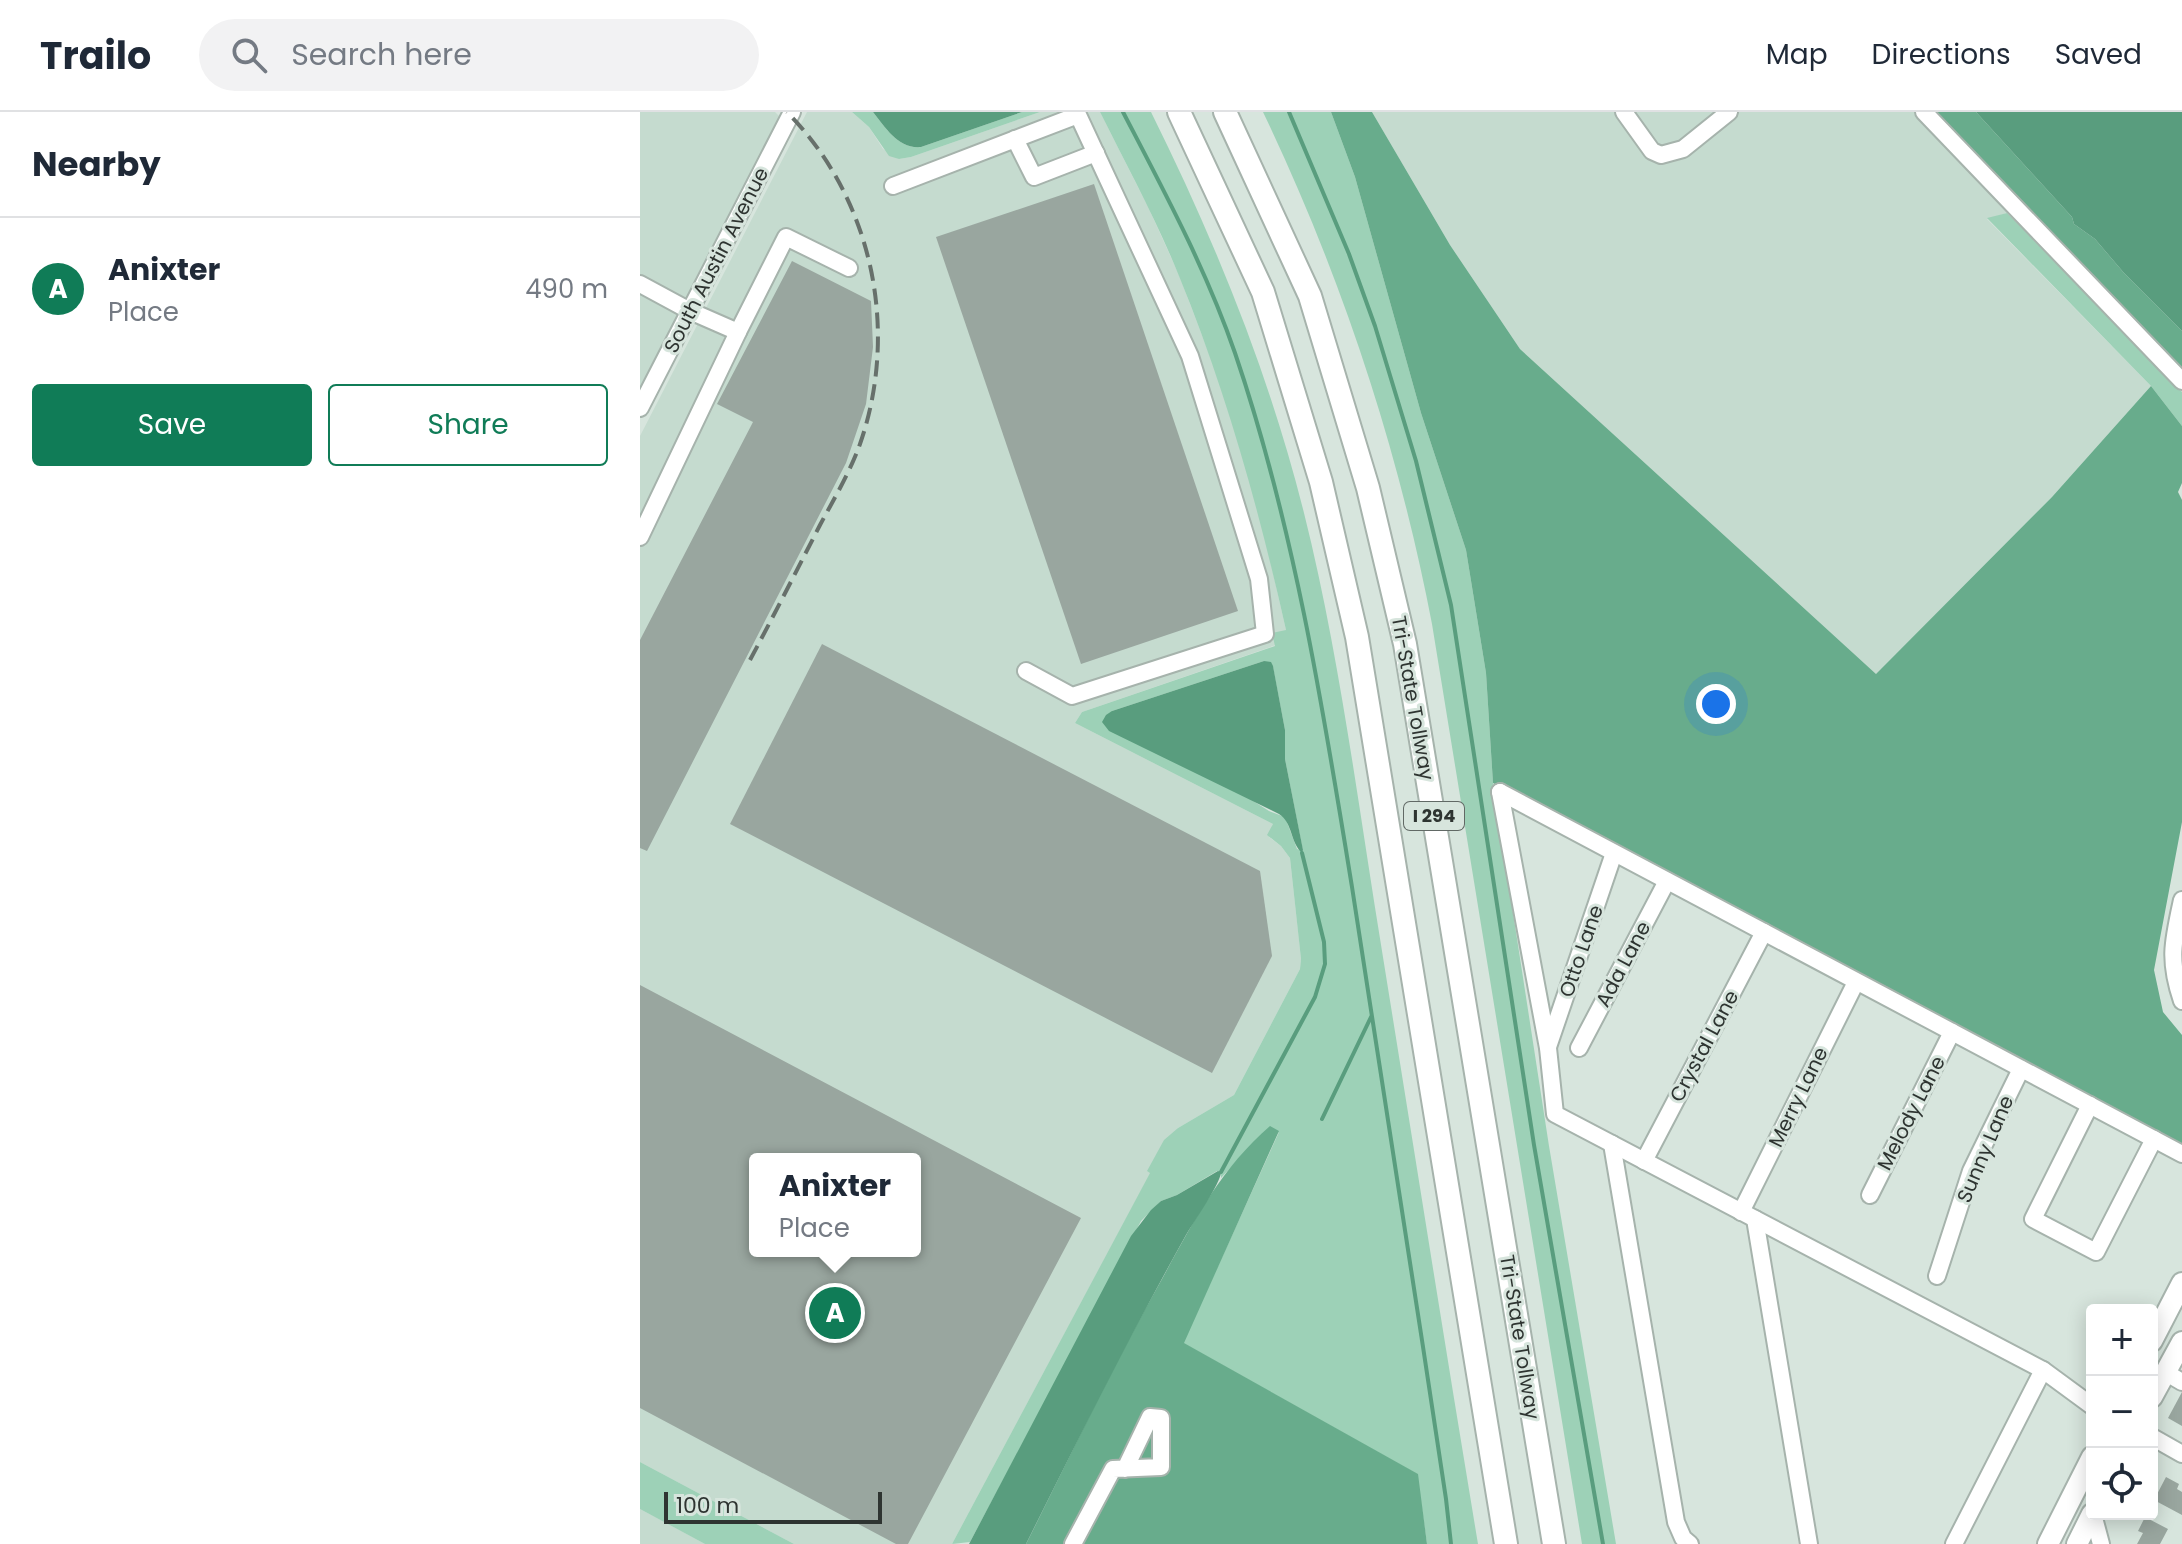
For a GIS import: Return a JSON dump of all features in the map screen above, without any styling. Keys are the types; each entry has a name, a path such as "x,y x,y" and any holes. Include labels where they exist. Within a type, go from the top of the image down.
{"highway":[{"name":"I 294","path":"1179,112 1263,292 1321,482 1357,637 1506,1544"},
{"name":"Tri-State Tollway","path":"1225,112 1310,296 1368,488 1402,630 1554,1544"}],"main road":[{"path":"2158,1329 2182,1283"},
{"path":"2158,1392 2174,1377 2182,1342"},
{"path":"2048,1544 2086,1469"},
{"path":"2077,1544 2090,1520"}],"street":[{"name":"South Austin Avenue","path":"640,408 792,112"},
{"path":"1624,112 1652,151 1661,155 1683,149 1729,112"},
{"path":"1924,112 2182,381"},
{"path":"893,186 1078,115 1190,356 1259,579 1265,634 1072,696 1026,671"},
{"path":"1015,139 1034,177 1096,153"},
{"path":"640,537 786,237 849,268"},
{"path":"640,284 738,332"},
{"path":"2086,1402 2043,1370 1555,1114 1548,1048 1500,792 2182,1154"},
{"name":"Otto Lane","path":"1548,1048 1614,853"},
{"name":"Ada Lane","path":"1579,1048 1667,881"},
{"path":"2182,900 2172,946 2173,975 2182,1001"},
{"name":"Crystal Lane","path":"1644,1161 1764,932"},
{"name":"Merry Lane","path":"1748,1215 1856,982"},
{"name":"Melody Lane","path":"1870,1195 1952,1032"},
{"name":"Sunny Lane","path":"1937,1276 1971,1171 2021,1069"},
{"path":"2090,1105 2033,1219 2096,1252 2154,1139"},
{"path":"1612,1144 1676,1522 1683,1538 1690,1544"},
{"path":"1748,1215 1809,1544"},
{"path":"1954,1544 2043,1370"},
{"path":"2158,1440 2182,1454"},
{"path":"1073,1544 1113,1469 1125,1469"},
{"path":"2095,1520 2101,1544"}],"shaded area":[{"path":"640,112 775,112 781,118 640,392"},
{"path":"807,112 852,112 869,127 883,149 899,159 1040,112 1100,112 1179,275 1211,359 1235,428 1261,520 1286,630 1276,645 1082,712 1075,723 1273,824 1269,837 1290,858 1300,969 1234,1095 1178,1128 1148,1171 1151,1172 952,1544 794,1544 640,1462 640,436"},
{"path":"852,112 873,112 899,141 921,147 1022,112 1040,112 899,159 889,156 869,127"},
{"path":"873,112 1022,112 921,147 913,147 899,141"},
{"path":"1100,112 1151,112 1197,209 1238,308 1274,409 1304,513 1348,731 1478,1544 1427,1544 1417,1474 1183,1343 1279,1132 1235,1163 1221,1178 1221,1172 1217,1171 1161,1201 1141,1221 970,1542 952,1544 1150,1173 1147,1171 1164,1140 1178,1128 1234,1095 1300,969 1290,858 1267,835 1273,824 1075,723 1082,712 1275,646 1272,633 1286,630 1253,495 1212,363 1170,255","holes":["1264,661 1273,667 1285,730 1285,759 1303,851 1297,849 1285,817 1269,811 1112,711"]},
{"path":"1263,112 1331,112 1355,177 1421,413 1466,550 1486,673 1493,783 1549,1146 1616,1544 1582,1544 1432,624 1402,492 1342,299 1318,236"},
{"path":"1331,112 1372,112 1450,245 1520,349 1876,674 2052,497 2151,386 2182,426 2182,483 2178,492 2182,500 2182,822 2154,970 2163,1012 2182,1035 2182,1148 1493,783 1486,673 1466,550 1421,413 1355,177"},
{"path":"1372,112 1936,112 2020,200 2007,213 1987,219 2151,386 2052,497 1876,674 1520,349 1450,245"},
{"path":"1936,112 1976,112 2072,217 2074,224 2095,239 2182,331 2182,368"},
{"path":"1976,112 2182,112 2182,331 2095,239 2074,224 2072,217"},
{"path":"2007,213 2182,392 2182,426 2151,386 1987,218"},
{"path":"1264,661 1271,662 1273,666 1302,853 1287,822 1279,814 1109,731 1102,722 1112,711"},
{"path":"1270,1126 1279,1131 1184,1343 1418,1474 1427,1544 1026,1544 1126,1344 1196,1217 1222,1178"},
{"path":"1221,1172 1217,1185 1144,1312 1026,1544 969,1544 1131,1236 1161,1201"},
{"path":"640,1462 794,1544 705,1544 640,1509"},
{"path":"640,1509 670,1525 705,1544 640,1544"}],"building":[{"path":"1094,184 1238,611 1081,664 936,237"},
{"path":"792,261 871,301 873,347 866,404 846,463 647,851 640,848 640,640 753,422 717,404"},
{"path":"822,644 1260,871 1272,956 1212,1073 730,824"},
{"path":"640,985 1081,1218 908,1544 896,1544 640,1408"},
{"path":"2182,1392 2182,1426 2168,1418"},
{"path":"2166,1477 2179,1484 2177,1489 2182,1492 2182,1515 2158,1502 2158,1492"},
{"path":"2144,1520 2151,1520 2168,1529 2160,1544 2137,1544 2143,1533 2138,1531"}],"waterway":[{"path":"1123,112 1184,231 1224,322 1256,418 1290,551 1318,685 1352,887 1451,1544"},
{"path":"1289,112 1349,254 1375,326 1416,461 1451,605 1534,1145 1603,1544"},
{"path":"1221,1172 1315,997 1325,964 1324,942 1302,853"},
{"path":"1322,1119 1371,1017"}],"railway":[{"path":"750,660 856,454 872,400 877,356 877,311 870,267 858,225 840,184 816,146 787,112"}],"place":[{"name":"Anixter","path":"835,1313"}]}
